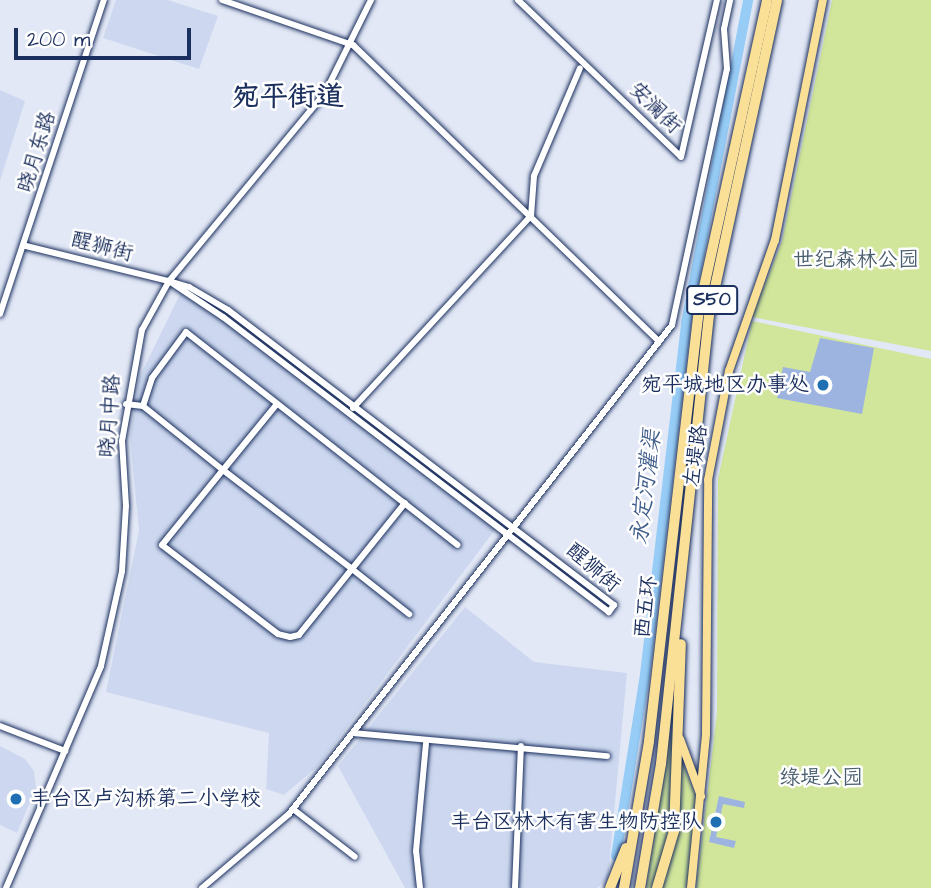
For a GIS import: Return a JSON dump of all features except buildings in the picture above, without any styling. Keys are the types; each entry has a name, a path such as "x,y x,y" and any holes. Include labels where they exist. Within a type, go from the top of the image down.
{"highway":[{"name":"西五环","path":"624,888 636,817 699,310 767,0"},
{"name":"西五环","path":"640,888 683,580 709,315 778,0"},
{"path":"657,888 672,847 679,730 683,580"},
{"path":"610,888 636,817"}],"main road":[{"name":"左堤路","path":"691,888 702,798 708,480 729,371 775,240 823,0"},
{"path":"679,730 702,798"}],"street":[{"name":"晓月东路","path":"0,314 26,246 104,0"},
{"path":"222,0 353,45 659,342"},
{"name":"晓月中路","path":"6,888 101,666 122,570 126,404 142,330 169,281 325,93 353,45 371,0"},
{"name":"安澜街","path":"518,0 681,157 716,0"},
{"path":"202,888 293,809 659,342 680,302 727,69 724,29 730,0"},
{"path":"349,412 530,216 534,176 580,68"},
{"name":"醒狮街","path":"26,246 169,281 228,310 614,605 609,611 349,412 169,281"},
{"path":"143,406 152,378 186,332 458,545"},
{"path":"126,404 143,406 409,614"},
{"path":"277,404 162,545 278,634 290,637 299,635 405,503"},
{"path":"0,726 65,751"},
{"path":"353,733 426,743 607,756"},
{"path":"420,888 415,851 426,743"},
{"path":"514,888 521,749"},
{"path":"293,809 355,858"}],"shaded area":[{"path":"116,0 168,0 218,16 199,69 103,38"},
{"path":"0,90 25,101 0,181"},
{"path":"187,280 503,519 318,766 284,795 266,789 269,733 106,692 139,530 130,438 139,378"},
{"path":"465,607 534,662 627,673 608,878 597,888 405,888 338,766"},
{"name":"丰台区卢沟桥第二小学校","path":"0,746 25,759 34,771 36,788 17,833 0,825"}],"green space":[{"name":"世纪森林公园","path":"832,0 931,0 931,351 752,317 782,241"},
{"name":"绿堤公园","path":"752,321 931,359 931,888 696,888 717,712 718,479"},
{"path":"670,732 698,801 689,888 646,888"}],"waterway":[{"name":"永定河灌渠","path":"616,856 645,674 686,323 748,0"}],"place":[{"name":"宛平城地区办事处","path":"823,385"},
{"name":"丰台区卢沟桥第二小学校","path":"16,799"},
{"name":"丰台区林木有害生物防控队","path":"716,822"}],"district":[{"name":"宛平街道","path":"288,97"}]}
